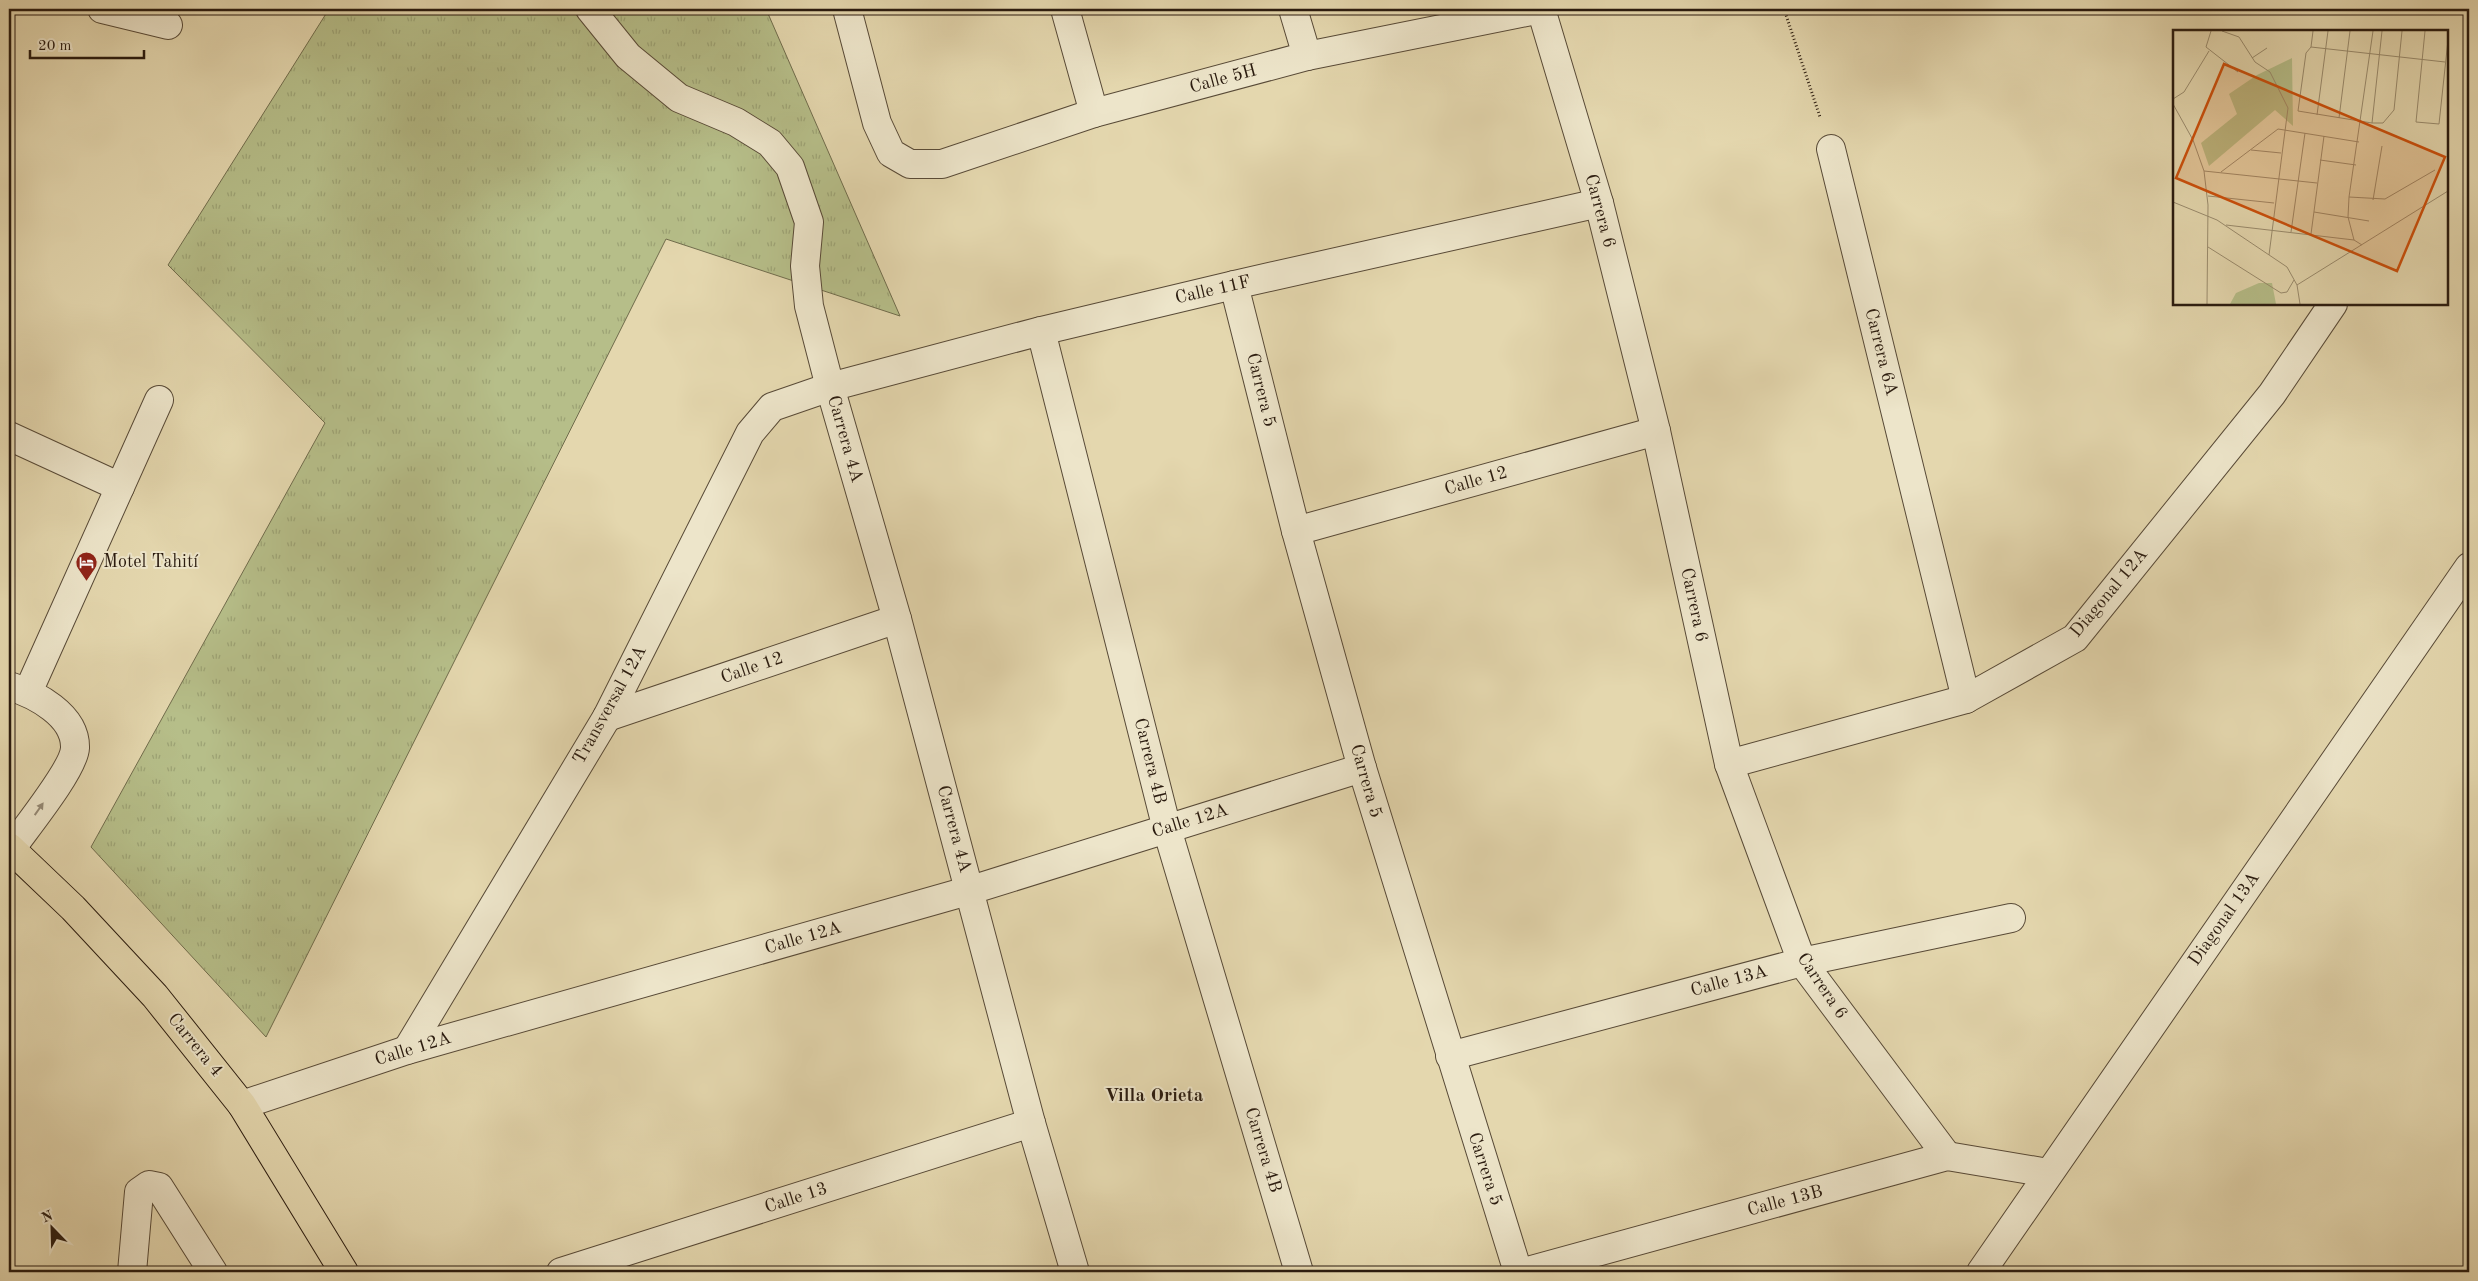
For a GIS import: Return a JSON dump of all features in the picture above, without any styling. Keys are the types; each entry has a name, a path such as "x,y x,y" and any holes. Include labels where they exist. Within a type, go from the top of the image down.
{"main road":[{"name":"Carrera 4","path":"10,848 73,908 155,996 242,1105 344,1272"}],"street":[{"path":"102,9 168,25"},
{"name":"Carrera 4A","path":"590,9 628,56 679,98 736,122 770,143 790,168 809,222 805,266 809,306 971,890 1031,1123 1075,1272"},
{"name":"Calle 5H","path":"848,9 878,123 892,153 910,164 942,164 1094,113 1306,56 1541,9"},
{"path":"1065,9 1094,113"},
{"path":"1293,9 1306,56"},
{"name":"Carrera 6","path":"1541,9 1599,203 1656,431 1729,764 1802,962 1947,1156"},
{"name":"Carrera 6A","path":"1831,149 1966,699"},
{"name":"Calle 11F","path":"830,387 1041,331 1234,285 1599,203"},
{"name":"Carrera 5","path":"1234,285 1296,531 1362,768 1518,1272"},
{"name":"Diagonal 12A","path":"1729,764 1966,699 2075,638 2272,394 2333,305"},
{"name":"Carrera 4B","path":"1041,331 1167,828 1299,1272"},
{"name":"Transversal 12A","path":"407,1050 607,717 750,434 772,407 830,387"},
{"path":"10,848 68,767 75,748 70,728 62,716 18,689 120,487 159,400"},
{"name":"Calle 12","path":"1296,531 1656,431"},
{"path":"9,436 120,487"},
{"name":"Diagonal 13A","path":"1981,1272 2469,567"},
{"name":"Calle 12","path":"607,717 897,619"},
{"name":"Calle 12A","path":"242,1105 407,1050 971,890 1362,768"},
{"name":"Calle 13A","path":"1450,1056 1802,962 2011,918"},
{"name":"Calle 13","path":"560,1272 1031,1123"},
{"name":"Calle 13B","path":"1524,1272 1947,1156 2048,1173"},
{"path":"132,1272 139,1192 149,1185 154,1185 159,1187 213,1272"}],"path":[{"path":"1784,9 1831,149"}],"green space":[{"path":"329,9 766,9 900,316 666,239 266,1037 91,847 325,423 168,265"}],"place":[{"name":"Motel Tahití","path":"87,581"}],"district":[{"name":"Villa Orieta","path":"1154,1096"}]}
